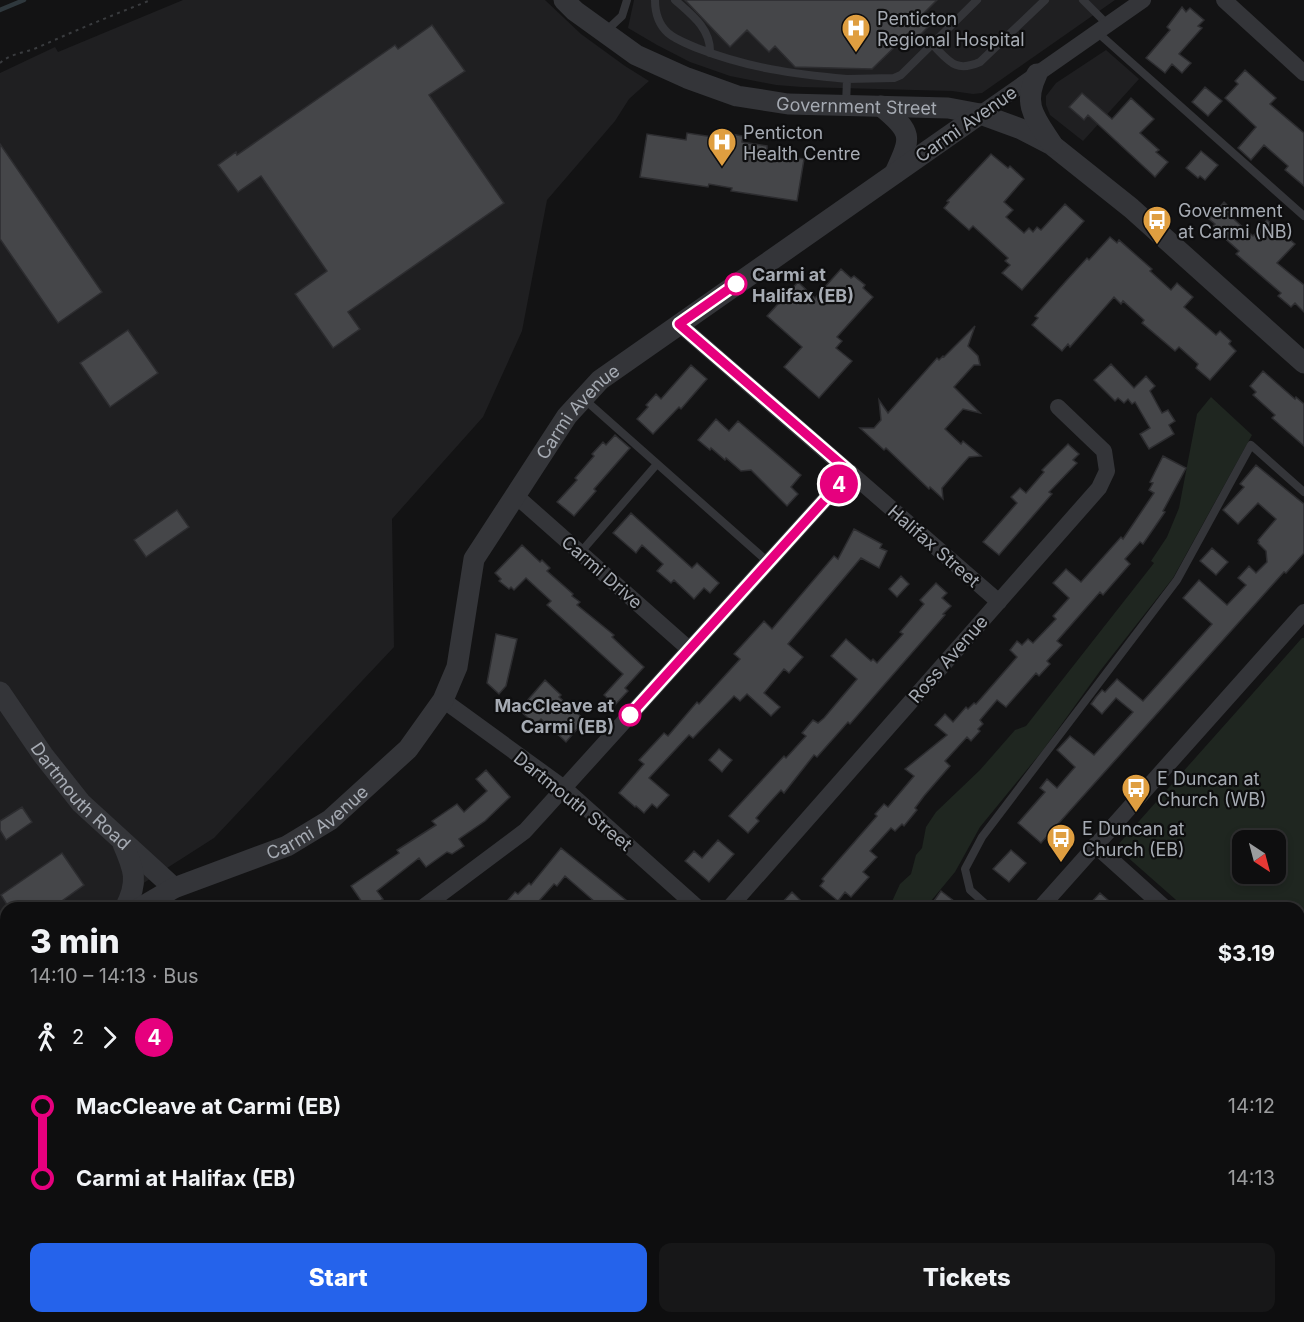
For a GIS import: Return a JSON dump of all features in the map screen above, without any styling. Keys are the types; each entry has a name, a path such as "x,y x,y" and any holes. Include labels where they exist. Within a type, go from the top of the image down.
{"street":[{"name":"Government Street","path":"564,0 575,11 636,55 687,78 737,96 788,104 948,108 980,114 1021,129 1052,145 1131,208 1304,363"},
{"name":"Carmi Avenue","path":"150,902 174,888 287,846 330,820 408,749 443,700 457,667 474,559 567,416 600,380 1143,0"},
{"path":"1224,0 1304,73"},
{"path":"1037,74 1030,95 1031,111 1052,145"},
{"path":"880,106 896,119 908,139 907,148 894,174"},
{"name":"Halifax Street","path":"679,324 999,602"},
{"name":"Ross Avenue","path":"734,902 1099,488 1107,471 1104,451 1058,407"},
{"path":"430,902 525,831 850,472"},
{"name":"Carmi Drive","path":"515,495 689,649"},
{"path":"1045,902 1303,615"},
{"name":"Dartmouth Road","path":"0,692 62,781 81,804 174,888"},
{"name":"Dartmouth Street","path":"443,700 564,788 691,902"},
{"path":"122,841 132,864 134,876 134,886 127,902"},
{"path":"1095,846 1158,902"}],"lane":[{"path":"605,32 622,15 627,0"},
{"path":"655,0 658,21 669,34 710,53 756,68 798,75 847,79 894,78 901,75 977,0"},
{"path":"675,0 698,21 710,41 710,53"},
{"path":"932,44 952,64 959,67 970,66 980,62 1045,0"},
{"path":"1083,0 1102,28 1304,216"},
{"path":"846,105 847,79"},
{"path":"583,398 768,562"},
{"path":"983,902 970,890 964,869 982,837 1177,580 1251,445 1304,492"},
{"path":"580,553 657,464"}],"path":[{"path":"0,63 7,57 34,49 53,39 151,0"}],"shaded area":[{"path":"183,0 545,0 581,34 649,81 629,99 615,121 547,200 522,331 483,417 392,519 394,647 214,838 114,902 0,902 0,73 55,47 58,52"},
{"name":"Penticton Regional Hospital","path":"634,0 1115,0 982,93 973,94 952,91 802,87 776,85 730,76 690,62 628,28"},
{"path":"1106,50 1139,79 1083,141 1050,115 1046,105 1046,96 1056,83"},
{"path":"1211,397 1252,435 1173,578 1100,671 1043,750 980,827 955,872 930,902 892,902 900,884 911,874 916,855 922,848 926,827 936,812 980,770 1015,730 1026,726 1154,563 1151,561 1167,537 1179,508 1197,414"},
{"path":"1302,638 1304,638 1304,902 1178,902 1116,847"}],"building":[{"path":"685,0 937,0 924,13 927,16 922,20 929,26 916,39 910,32 872,69 795,67 775,46 769,52 747,30 730,47"},
{"path":"1182,7 1186,12 1190,8 1204,20 1198,26 1202,28 1179,54 1191,63 1182,73 1172,64 1165,73 1146,58 1170,30 1167,27"},
{"path":"432,25 465,71 429,95 504,203 348,312 360,329 333,348 295,294 327,271 261,176 238,192 218,165 236,152 237,155 395,45 398,49"},
{"path":"1245,70 1276,98 1270,104 1304,133 1304,186 1285,170 1288,166 1264,145 1251,160 1238,148 1256,127 1225,98 1238,84 1235,81"},
{"path":"1205,87 1222,101 1208,116 1192,102"},
{"path":"1082,93 1112,119 1131,98 1154,119 1140,133 1159,150 1156,152 1168,162 1155,177 1088,115 1084,120 1069,107"},
{"name":"Penticton Health Centre","path":"714,131 743,136 742,142 767,146 767,153 804,159 797,201 731,191 732,188 709,184 708,187 640,177 647,134 686,140 687,133 713,137"},
{"path":"0,144 102,292 58,323 0,239"},
{"path":"1201,151 1218,165 1205,180 1200,176 1198,178 1186,168"},
{"path":"991,154 1008,168 1010,166 1024,179 1004,202 1013,210 1006,217 1024,233 1029,228 1033,232 1037,227 1041,230 1065,204 1084,221 1022,290 1002,273 1010,265 1005,261 1008,258 973,226 969,230 944,208 949,202 947,201"},
{"path":"1224,202 1232,210 1228,214 1253,236 1267,220 1295,244 1277,263 1304,285 1304,312 1295,303 1291,307 1278,296 1281,293 1236,254 1239,251 1212,227 1215,224 1209,219"},
{"path":"1110,237 1117,243 1119,240 1152,269 1150,271 1171,290 1177,283 1193,297 1184,307 1216,335 1220,331 1231,341 1229,344 1236,351 1210,380 1196,368 1198,364 1179,347 1175,351 1142,323 1144,320 1123,301 1121,304 1114,297 1070,347 1068,344 1062,351 1032,325 1038,318 1035,316 1066,281"},
{"path":"841,269 851,278 854,276 865,285 863,288 873,297 837,337 842,341 836,348 852,361 819,398 784,367 802,347 767,316 798,282 815,298"},
{"path":"975,326 968,346 978,356 980,365 974,365 954,387 980,413 963,409 945,429 961,444 963,441 981,456 969,457 961,466 942,488 943,499 860,428 874,428 881,420 879,400 888,413 937,358 939,360 944,357"},
{"path":"128,330 158,373 110,407 80,363"},
{"path":"1111,364 1134,388 1146,376 1155,386 1150,391 1162,413 1168,410 1175,421 1169,425 1174,434 1149,449 1140,434 1150,428 1135,402 1132,404 1128,399 1124,403 1118,398 1115,401 1094,380"},
{"path":"691,365 707,379 681,409 679,407 653,434 637,419 656,394 661,399"},
{"path":"1263,371 1304,404 1304,446 1272,418 1275,415 1253,395 1256,392 1250,386"},
{"path":"716,419 729,431 738,421 801,475 791,487 798,494 787,506 751,470 741,471 698,440"},
{"path":"615,435 630,448 574,516 557,502 577,480 575,478 594,456 592,454 603,442 606,445"},
{"path":"1068,444 1079,454 1073,460 1077,463 1049,492 1052,494 999,555 983,542 1017,503 1011,497 1020,488 1026,493 1044,472 1042,470"},
{"path":"1163,456 1186,468 1163,511 1165,512 1143,544 1140,542 1125,559 1130,564 1103,595 1100,592 1057,641 1062,645 1047,661 1050,664 1039,676 1036,673 1006,707 997,700 980,720 983,724 978,729 980,731 971,741 967,737 945,761 950,766 924,796 915,808 917,810 904,826 902,824 895,831 891,828 870,851 877,857 863,872 869,877 851,897 845,892 838,901 820,886 824,881 822,879 877,816 875,814 884,804 888,807 914,776 905,769 947,735 935,725 945,714 953,722 966,707 968,709 974,703 976,704 1017,657 1010,650 1017,641 1022,645 1028,639 1033,643 1056,619 1053,616 1069,598 1053,583 1066,569 1081,582 1121,537 1123,539 1154,493 1149,490 1153,483 1150,482"},
{"path":"1256,465 1304,504 1304,553 1286,573 1284,572 1041,843 1018,823 1045,792 1040,788 1047,779 1057,788 1075,767 1057,750 1070,736 1094,755 1133,712 1116,698 1102,714 1091,704 1096,697 1102,690 1105,692 1117,679 1143,701 1212,624 1183,598 1199,580 1227,605 1246,585 1238,578 1249,566 1256,573 1267,562 1266,551 1258,540 1276,519 1258,503 1238,524 1223,510 1244,487 1240,484"},
{"path":"177,510 189,527 146,557 134,540"},
{"path":"631,513 692,568 697,563 719,583 710,593 704,588 694,599 674,580 671,583 657,571 663,564 642,545 636,553 613,533"},
{"path":"854,529 882,544 880,548 887,551 879,568 861,558 788,644 803,657 789,673 784,669 764,693 780,707 771,716 747,694 740,701 734,696 693,738 689,735 649,778 669,795 657,808 652,804 644,813 635,807 619,793 644,764 639,760 664,733 668,736 697,702 699,704 740,659 734,654 764,621 772,629 834,556 838,559"},
{"path":"522,545 550,568 547,571 580,602 577,605 614,635 612,637 644,667 625,688 628,691 615,705 604,695 623,674 547,605 551,601 526,578 514,590 499,581 501,579 495,573"},
{"path":"1212,548 1228,562 1216,575 1200,561"},
{"path":"901,576 909,584 897,597 889,589"},
{"path":"936,583 947,593 942,598 951,606 943,614 945,615 850,724 848,722 817,757 814,755 784,793 781,790 771,801 756,818 759,821 748,833 729,816 784,756 786,758 806,736 802,733 813,720 818,723 824,718 857,679 831,656 846,639 871,661 873,659 877,663 903,634 900,632 924,604 920,600"},
{"path":"496,634 517,639 506,686 499,694 487,683"},
{"path":"545,680 561,695 559,697 585,720 566,742 541,719 536,725 519,710"},
{"path":"719,749 732,760 722,772 709,760"},
{"path":"486,770 510,797 485,821 459,839 464,846 452,854 447,852 426,867 419,858 377,891 383,899 379,902 362,902 351,886 399,853 397,850 436,825 432,821 457,804 464,812 487,791 476,779"},
{"path":"22,807 32,822 6,840 0,830 0,821"},
{"path":"718,840 734,854 709,882 685,861 694,851 702,858"},
{"path":"561,848 627,901 595,902 565,876 557,886 554,884 540,902 506,902 515,892 518,894 529,883 531,885"},
{"path":"1011,850 1026,863 1009,882 993,869"},
{"path":"62,853 84,885 60,902 5,902 1,895"},
{"path":"941,891 955,902 933,902"},
{"path":"792,892 802,902 783,902"},
{"path":"1100,893 1110,902 1092,902"}],"waterway":[{"path":"0,10 24,0"}],"bus line":[{"name":"4","path":"630,715 850,472 679,324 736,284"}],"place":[{"name":"Penticton Regional Hospital","path":"856,54"},
{"name":"Penticton Health Centre","path":"722,168"},
{"name":"Government at Carmi (NB)","path":"1157,246"},
{"name":"Carmi at Halifax (EB)","path":"736,284"},
{"name":"MacCleave at Carmi (EB)","path":"630,715"},
{"name":"E Duncan at Church (WB)","path":"1136,814"},
{"name":"E Duncan at Church (EB)","path":"1061,864"}]}
